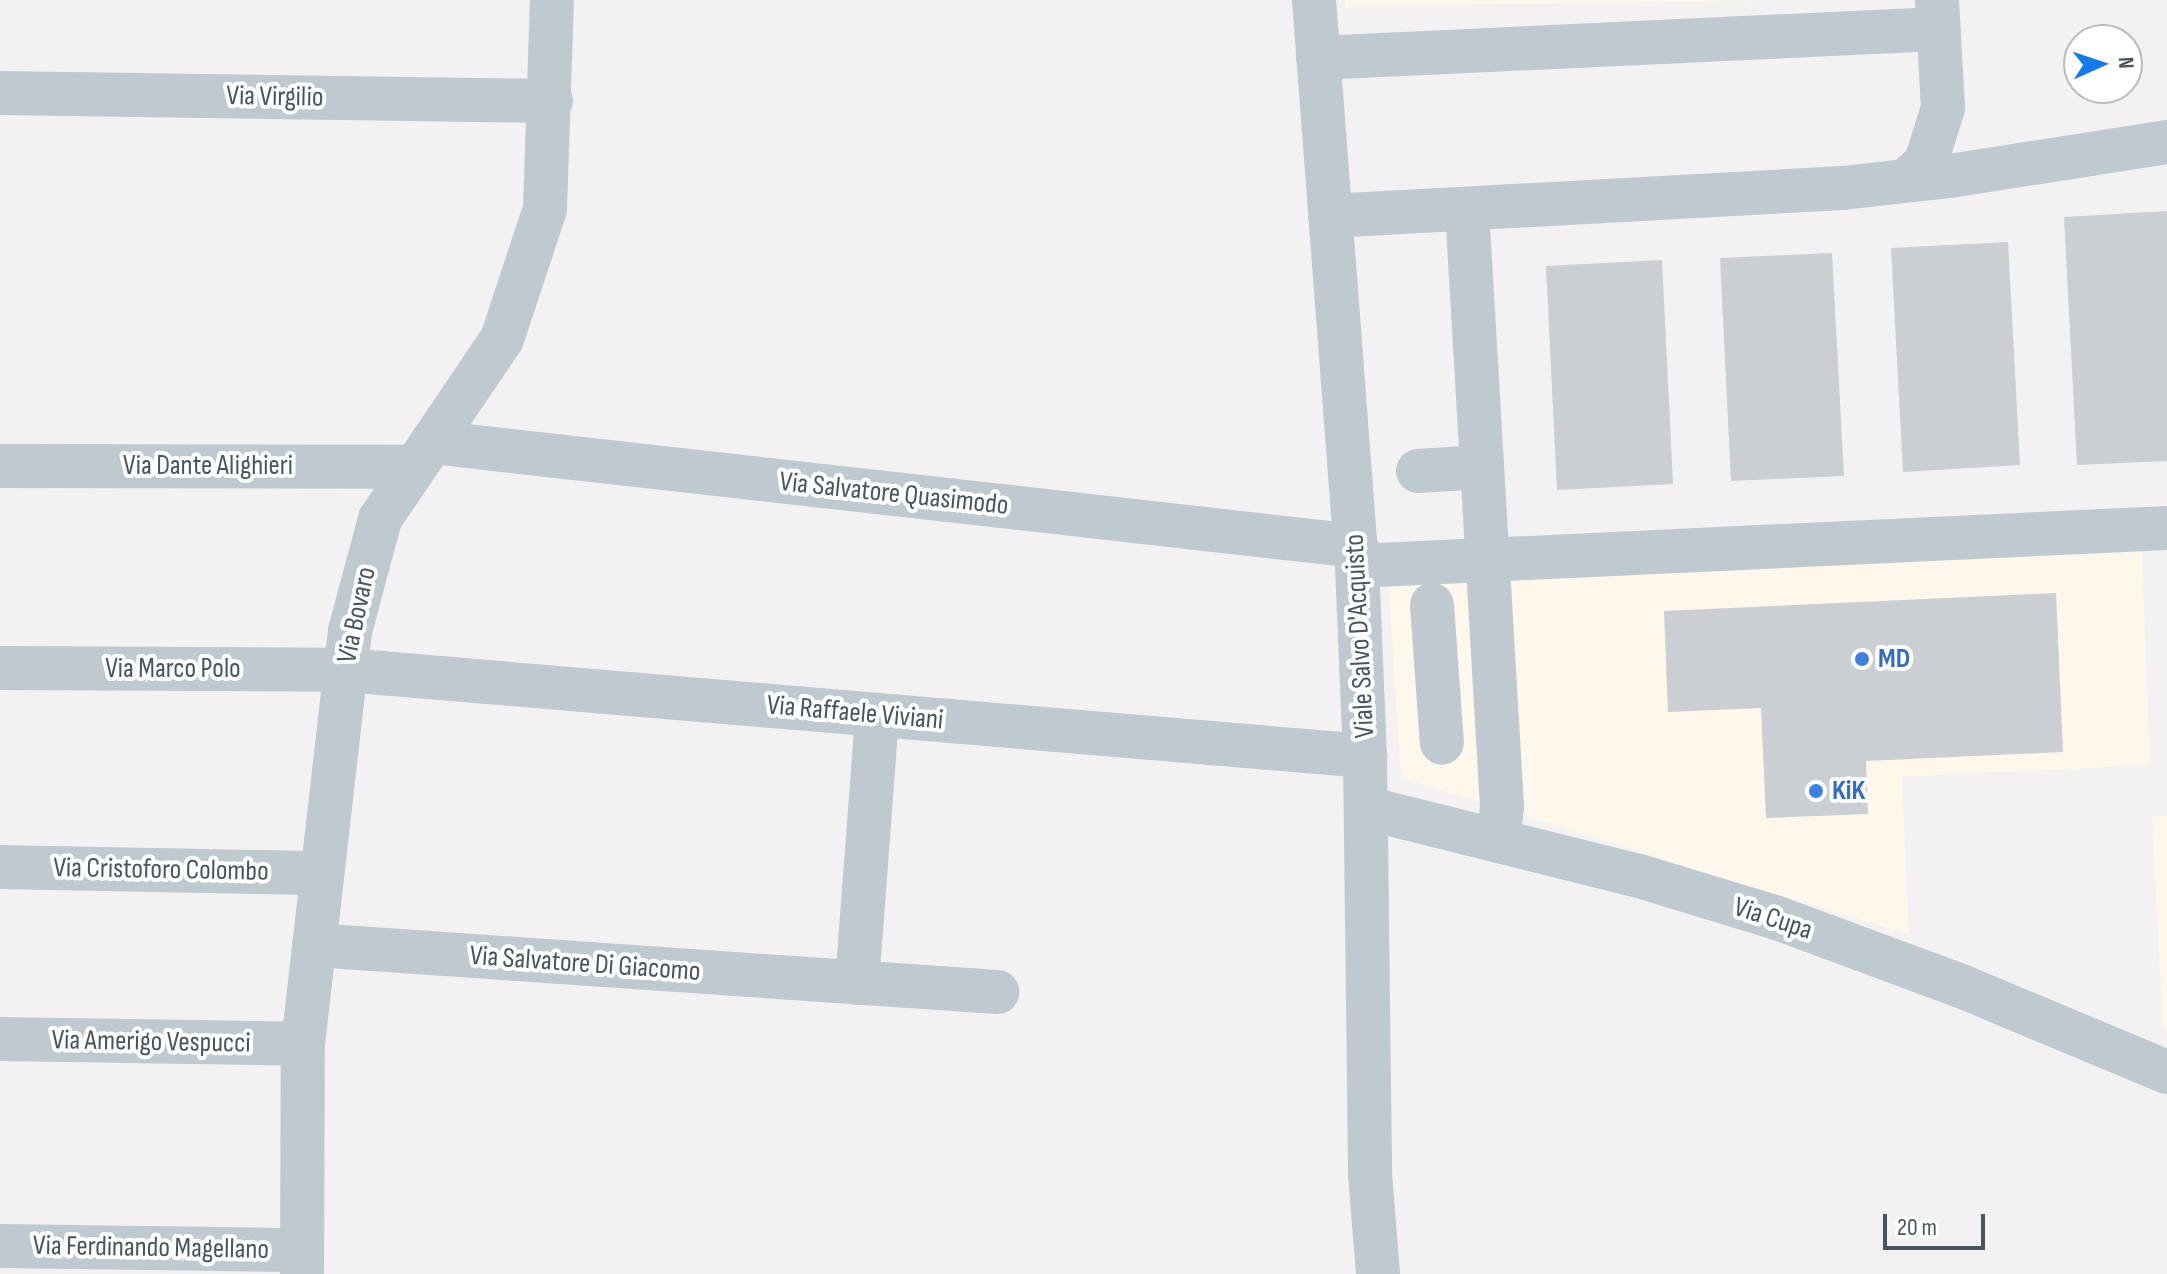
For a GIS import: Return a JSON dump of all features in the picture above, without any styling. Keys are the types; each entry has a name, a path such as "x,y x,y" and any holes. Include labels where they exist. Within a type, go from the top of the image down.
{"street":[{"name":"Via Bovaro","path":"302,1262 303,1044 350,631 380,519 502,339 545,209 552,0"},
{"name":"Viale Salvo D'Acquisto","path":"1314,0 1356,556 1365,756 1370,1174 1378,1274"},
{"path":"1318,58 1937,15 1943,108 1926,162 1907,180"},
{"name":"Via Virgilio","path":"0,93 551,101"},
{"path":"1943,108 1958,137 1993,169"},
{"path":"1330,216 1843,188 2167,142"},
{"path":"1467,209 1502,807 1498,841"},
{"name":"Via Dante Alighieri","path":"0,466 424,455"},
{"name":"Via Salvatore Quasimodo","path":"424,455 1356,556 1487,560 2167,528"},
{"path":"1418,471 1482,467"},
{"path":"1442,743 1433,622 1492,635"},
{"name":"Via Marco Polo","path":"0,668 345,670"},
{"name":"Via Raffaele Viviani","path":"345,670 1365,756"},
{"path":"857,983 877,715"},
{"name":"Via Cupa","path":"1366,808 1639,876 1777,918 1961,986 2167,1072"},
{"name":"Via Cristoforo Colombo","path":"0,867 322,873"},
{"name":"Via Salvatore Di Giacomo","path":"314,945 997,992"},
{"name":"Via Amerigo Vespucci","path":"0,1039 303,1044"},
{"name":"Via Ferdinando Magellano","path":"0,1246 302,1262"}],"shaded area":[{"path":"1345,0 1780,0 1345,7"},
{"path":"2142,552 2150,765 1902,777 1909,935 1401,778 1388,578"},
{"path":"2167,815 2167,1032 2163,1030 2152,816"}],"building":[{"path":"2167,211 2167,461 2077,465 2064,217"},
{"path":"2008,242 2020,465 1903,472 1891,248"},
{"path":"1832,253 1844,476 1731,481 1720,258"},
{"path":"1662,260 1673,484 1557,490 1546,266"},
{"name":"MD","path":"2056,593 2063,752 1866,761 1868,814 1766,818 1761,708 1668,712 1664,611"}],"place":[{"name":"MD","path":"1862,659"},
{"name":"KiK","path":"1816,791"}]}
